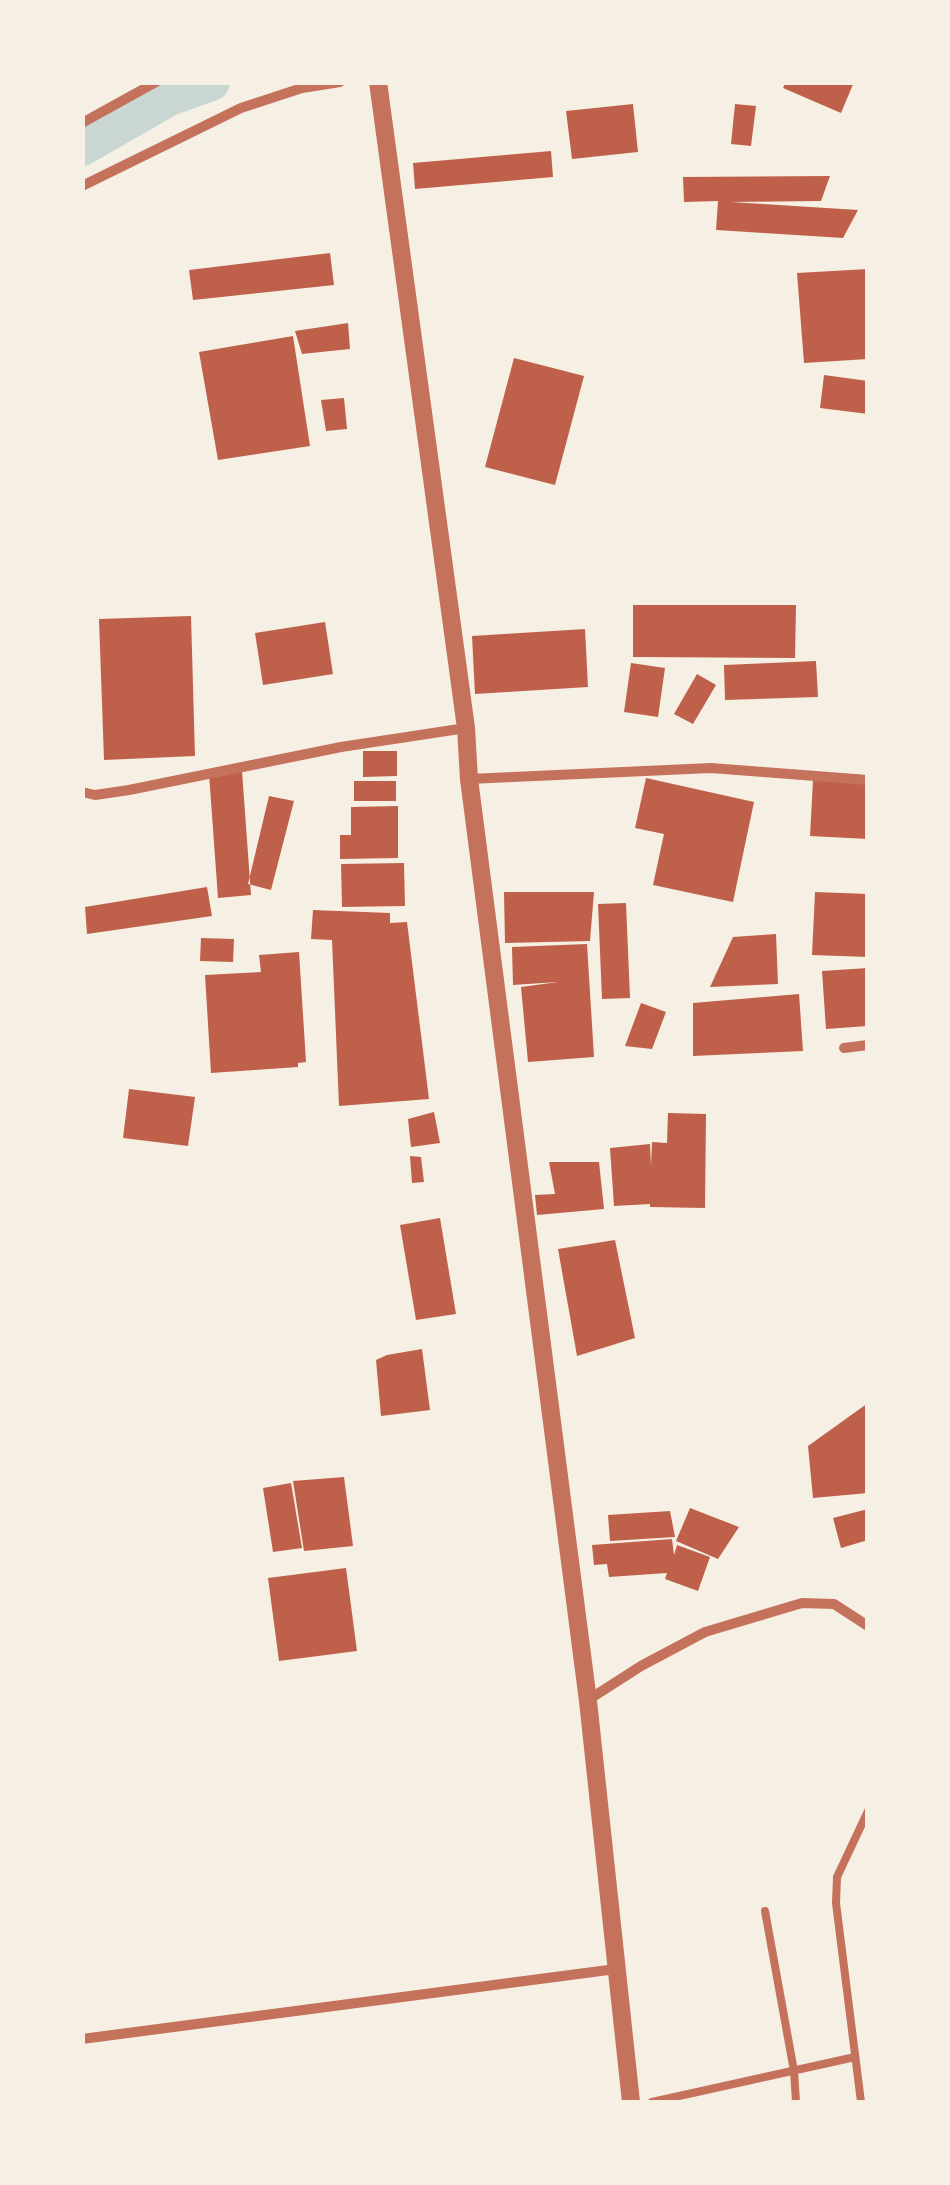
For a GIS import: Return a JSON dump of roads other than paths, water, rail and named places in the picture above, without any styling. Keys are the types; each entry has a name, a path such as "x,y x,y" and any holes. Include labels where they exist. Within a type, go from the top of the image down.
{"street":[{"path":"82,123 156,82"},
{"path":"82,186 241,108 302,88 340,82"},
{"path":"378,82 466,728 469,779 588,1701 631,2102"},
{"path":"82,792 95,795 129,790 342,747 466,728"},
{"path":"469,779 710,768 868,780"},
{"path":"844,1048 868,1046"},
{"path":"588,1701 641,1666 706,1632 802,1603 834,1604 868,1626"},
{"path":"82,2039 616,1969"}],"lane":[{"path":"861,2102 836,1890 837,1877 868,1811"},
{"path":"766,1910 796,2102"},
{"path":"652,2102 854,2057"}],"waterway":[{"path":"82,147 167,98 211,82"}]}
